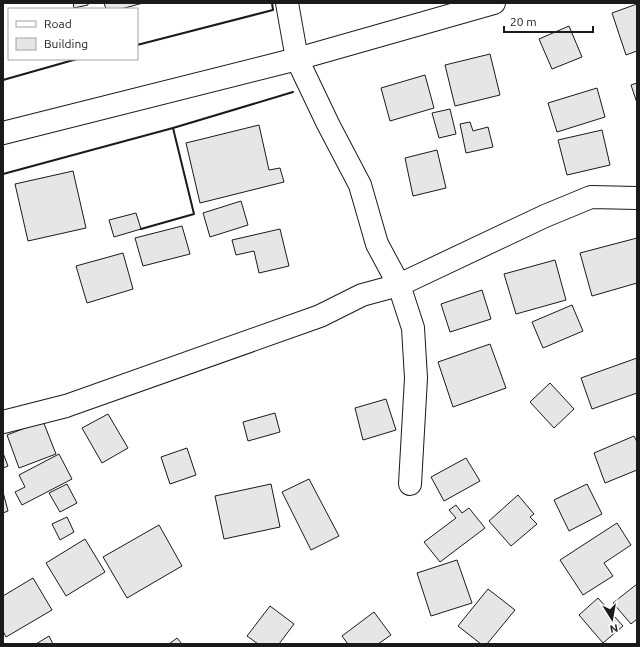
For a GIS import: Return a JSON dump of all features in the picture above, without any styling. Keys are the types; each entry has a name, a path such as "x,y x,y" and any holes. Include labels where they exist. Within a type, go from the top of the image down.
{"street":[{"path":"287,3 297,59 328,124 360,185 377,244 399,285 413,328 416,378 410,484"},
{"path":"3,133 297,59 494,3"},
{"path":"3,422 66,406 320,316 362,295 399,285 545,216 591,197 637,198"}],"building":[{"path":"73,3 88,3 88,5 74,8"},
{"path":"104,3 143,3 125,8 106,8"},
{"path":"637,4 637,51 626,55 612,13"},
{"path":"569,26 582,57 552,69 539,39"},
{"path":"490,54 500,95 455,106 445,65"},
{"path":"425,75 434,108 390,121 381,88"},
{"path":"637,83 637,103 631,85"},
{"path":"597,88 605,117 557,132 548,103"},
{"path":"450,109 456,134 439,138 432,113"},
{"path":"470,122 473,131 488,127 493,147 466,153 460,124"},
{"path":"259,125 269,170 280,168 284,182 200,203 186,143"},
{"path":"602,130 610,165 567,175 558,140"},
{"path":"437,150 446,188 413,196 405,158"},
{"path":"73,171 86,228 28,241 15,184"},
{"path":"241,201 248,225 210,237 203,213"},
{"path":"136,213 141,229 114,237 109,220"},
{"path":"182,226 190,254 143,266 135,238"},
{"path":"280,229 289,266 259,273 254,251 236,255 232,240"},
{"path":"637,238 637,283 592,296 580,253"},
{"path":"123,253 133,289 87,303 76,266"},
{"path":"555,260 566,300 516,314 504,274"},
{"path":"482,290 491,319 450,332 441,304"},
{"path":"572,305 583,331 543,348 532,322"},
{"path":"490,344 506,388 453,407 438,362"},
{"path":"637,358 637,393 592,409 581,378"},
{"path":"550,383 574,409 554,428 530,402"},
{"path":"386,399 396,430 363,440 355,408"},
{"path":"275,413 280,432 248,441 243,422"},
{"path":"108,414 128,448 102,463 82,428"},
{"path":"43,421 56,454 19,468 7,435"},
{"path":"634,436 637,442 637,470 605,483 594,453"},
{"path":"187,448 196,475 170,484 161,457"},
{"path":"3,453 8,466 3,468"},
{"path":"59,454 72,479 22,505 15,492 25,487 19,475"},
{"path":"466,458 480,481 444,501 431,477"},
{"path":"309,479 339,536 311,550 282,492"},
{"path":"67,484 77,503 60,512 49,493"},
{"path":"271,484 280,527 224,539 215,496"},
{"path":"587,484 602,514 569,531 554,500"},
{"path":"3,492 8,511 3,513"},
{"path":"518,495 534,514 530,517 537,524 511,546 489,521"},
{"path":"456,505 462,513 469,508 485,528 440,562 424,542 456,518 449,510"},
{"path":"67,517 74,532 60,540 52,524"},
{"path":"617,523 631,545 604,563 613,576 583,595 560,560"},
{"path":"159,525 182,566 127,598 103,557"},
{"path":"85,539 105,572 66,596 46,563"},
{"path":"457,560 472,603 431,616 417,573"},
{"path":"33,578 52,610 6,637 3,631 3,596"},
{"path":"637,584 637,619 631,624 613,603"},
{"path":"488,589 515,610 487,644 481,644 458,626"},
{"path":"598,598 623,626 603,643 579,615"},
{"path":"270,606 294,624 279,644 258,644 247,636"},
{"path":"374,612 391,635 378,644 348,644 342,636"},
{"path":"49,636 53,644 36,644"},
{"path":"177,638 182,644 169,644"}],"wall":[{"path":"138,45 273,10 272,3"},
{"path":"3,80 73,60"},
{"path":"3,174 173,128 293,92"},
{"path":"141,229 194,214 173,128"}]}
